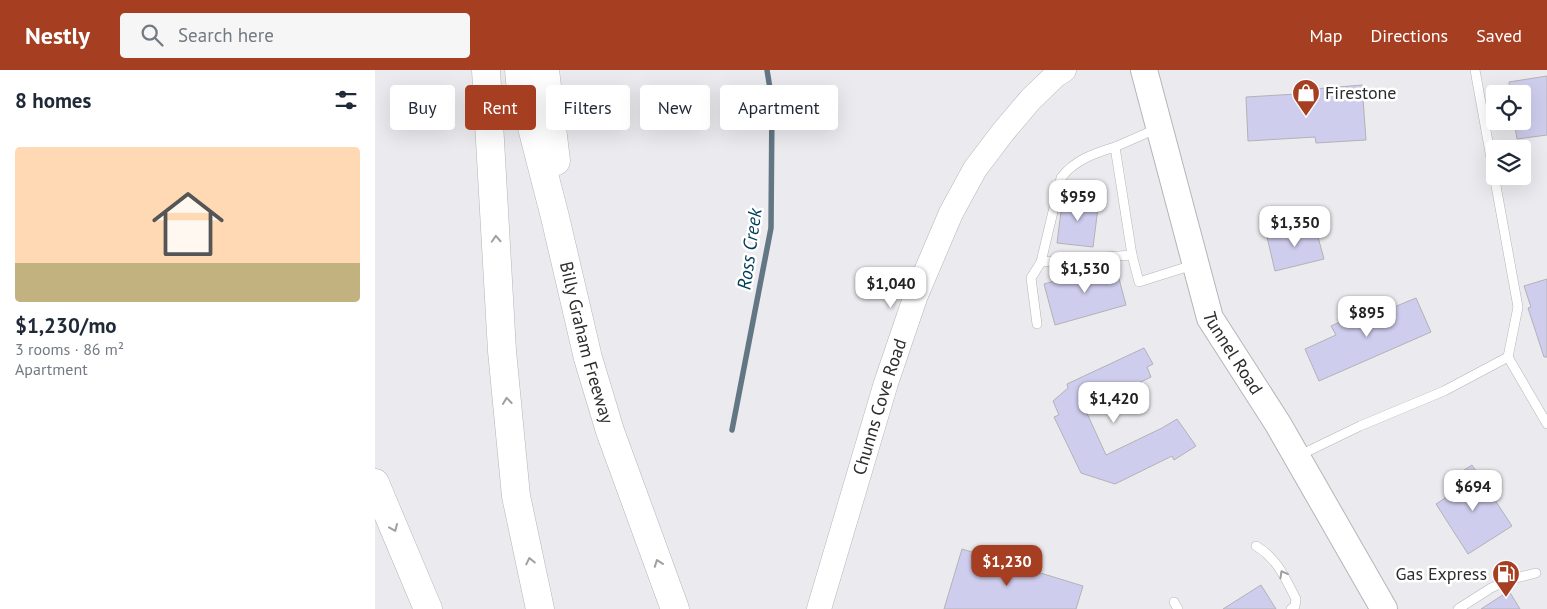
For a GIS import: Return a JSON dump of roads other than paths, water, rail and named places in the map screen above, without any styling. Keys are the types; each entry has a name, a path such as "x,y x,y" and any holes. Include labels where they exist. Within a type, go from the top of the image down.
{"highway":[{"path":"485,70 502,351 515,486 540,609"},
{"name":"Billy Graham Freeway","path":"519,70 520,81 555,217 588,358 631,492 675,609"},
{"path":"545,70 558,178 555,217"},
{"path":"375,483 428,609"}],"main road":[{"name":"Chunns Cove Road","path":"819,609 886,383 916,295 951,213 975,169 1003,132 1031,99 1056,75 1064,70"},
{"name":"Tunnel Road","path":"1144,70 1211,318 1278,424 1383,609"}],"lane":[{"path":"1475,70 1518,307 1508,357 1547,424"},
{"path":"1037,324 1031,278 1041,262 1061,178 1066,170 1092,154 1159,127"},
{"path":"1115,146 1132,255 1139,282 1196,264"},
{"path":"1041,262 1132,255"},
{"path":"1297,457 1360,426 1444,391 1508,357"},
{"path":"1256,546 1267,552 1275,562 1292,591 1296,599 1295,606 1291,609"},
{"path":"1458,609 1491,588 1508,580 1536,573"}],"waterway":[{"name":"Ross Creek","path":"732,430 771,228 772,101 767,70"}],"place":[{"name":"Firestone","path":"1306,117"},
{"name":"Gas Express","path":"1506,598"}]}
